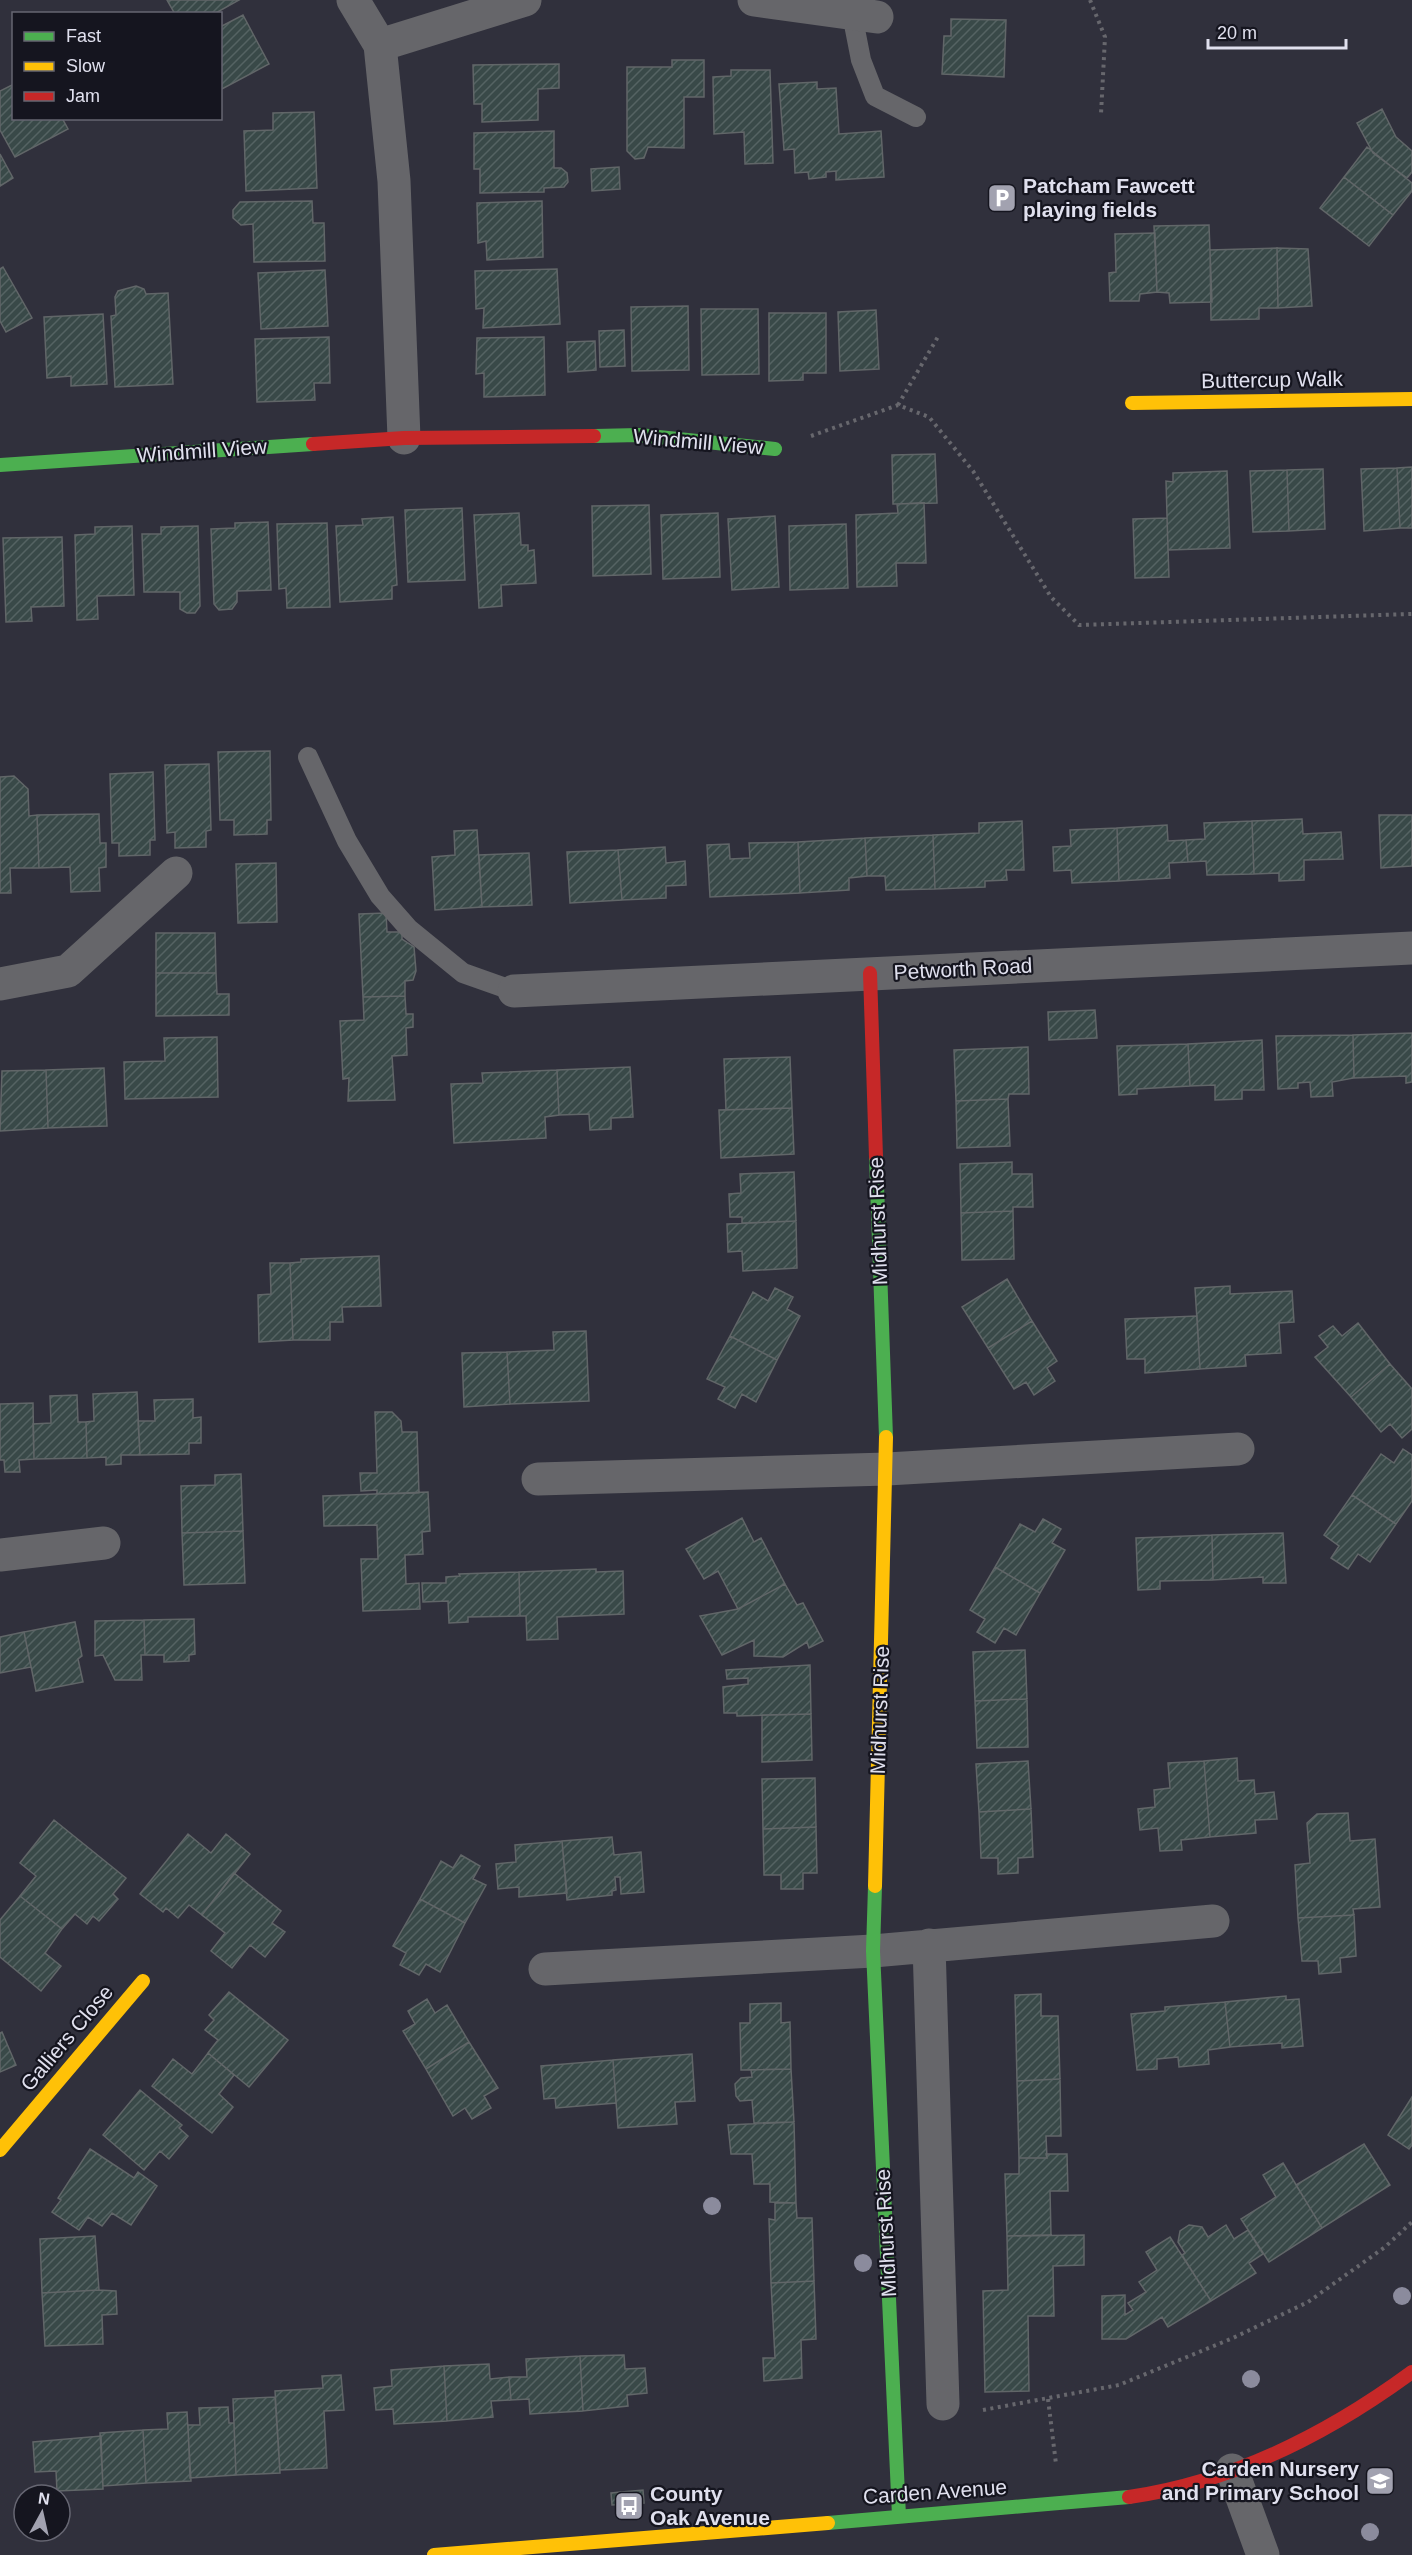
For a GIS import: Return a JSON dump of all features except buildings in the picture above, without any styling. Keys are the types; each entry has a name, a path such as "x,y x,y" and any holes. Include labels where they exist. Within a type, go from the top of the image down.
{"street":[{"path":"353,0 380,45 394,181 404,438"},
{"path":"380,45 525,0"},
{"path":"754,0 865,16"},
{"name":"Buttercup Walk","path":"1132,403 1412,399"},
{"name":"Windmill View","path":"0,465 404,438 639,435 775,449"},
{"path":"0,984 68,971 176,873"},
{"name":"Petworth Road","path":"514,991 1412,948"},
{"name":"Midhurst Rise","path":"870,973 886,1469 873,1952 899,2516"},
{"path":"538,1479 886,1469 1238,1449"},
{"path":"0,1555 104,1543"},
{"path":"545,1969 873,1952 929,1945 1213,1921"},
{"path":"929,1945 943,2404"},
{"name":"Galliers Close","path":"0,2150 143,1981"},
{"name":"Carden Avenue","path":"434,2555 1060,2504 1152,2493 1232,2470 1310,2436 1391,2388 1412,2372"},
{"path":"1232,2470 1263,2555"}],"lane":[{"path":"865,16 861,60 875,96 916,117"},
{"path":"308,757 347,841 380,896 409,929 463,973 514,991"}],"path":[{"path":"1090,0 1105,37 1101,114"},
{"path":"775,449 898,405 939,335"},
{"path":"898,405 929,417 973,471 1051,597 1079,625 1412,614"},
{"path":"976,2411 1119,2385 1233,2338 1308,2302 1385,2247 1412,2222"},
{"path":"1048,2399 1060,2504"}],"traffic: fast":[{"path":"594,436 639,435 775,449"},
{"path":"0,465 313,444"},
{"path":"876,1157 886,1437"},
{"path":"875,1886 873,1951 899,2516"},
{"path":"828,2523 1129,2497"}],"traffic: slow":[{"path":"1132,403 1412,399"},
{"path":"875,1886 886,1437"},
{"path":"0,2150 143,1981"},
{"path":"434,2555 828,2523"}],"traffic: jam":[{"path":"313,444 404,438 594,436"},
{"path":"870,973 876,1157"},
{"path":"1129,2497 1205,2480 1278,2452 1347,2415 1412,2372"}],"place":[{"name":"Patcham Fawcett playing fields","path":"1002,198"},
{"name":"Carden Nursery and Primary School","path":"1380,2481"},
{"name":"County Oak Avenue","path":"629,2506"}]}
